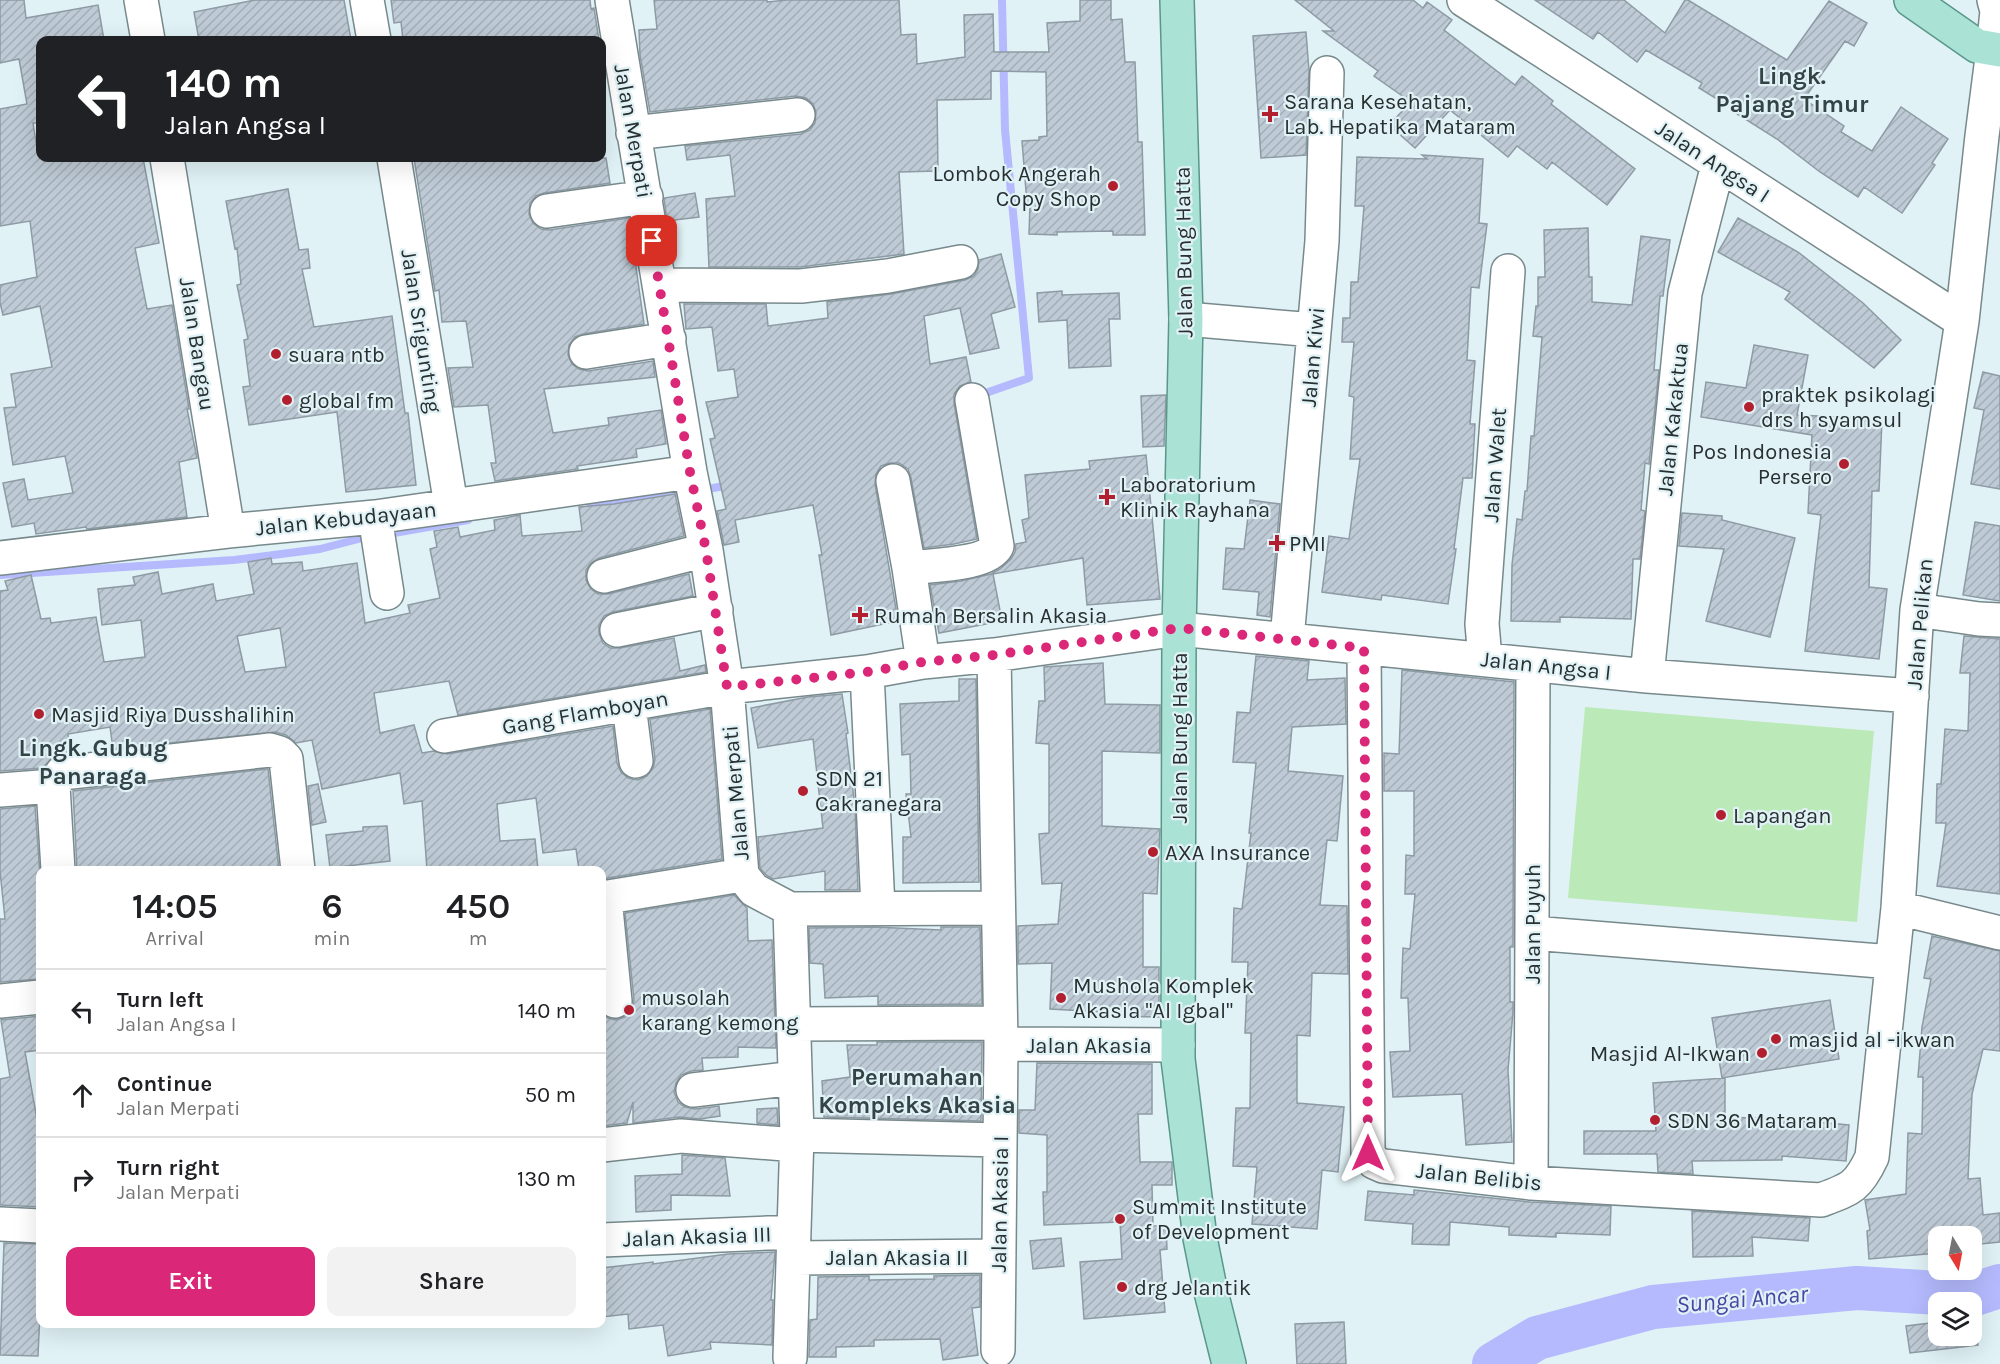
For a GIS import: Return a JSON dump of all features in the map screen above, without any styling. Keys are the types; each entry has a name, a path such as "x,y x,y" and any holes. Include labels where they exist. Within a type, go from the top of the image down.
{"main road":[{"name":"Jalan Bung Hatta","path":"1177,0 1186,319 1179,628 1178,1045 1182,1107 1200,1238 1229,1364"},
{"path":"1911,0 1977,46 1997,50"}],"street":[{"path":"141,0 147,36"},
{"path":"367,0 373,36"},
{"name":"Jalan Merpati","path":"612,0 612,70 633,133 646,197 658,285 716,610 727,687 742,874 754,890 790,909"},
{"name":"Jalan Angsa I","path":"1464,0 1962,321"},
{"name":"Jalan Pelikan","path":"1846,1191 1862,1179 1872,1157 1898,908 1917,610 1962,321 1982,136 1997,50 1997,11 1994,0"},
{"name":"Jalan Kiwi","path":"1287,639 1322,241 1328,73"},
{"path":"633,133 798,116"},
{"name":"Jalan Bangau","path":"168,162 228,531"},
{"name":"Jalan Srigunting","path":"395,162 451,505"},
{"name":"Jalan Kakaktua","path":"1647,676 1685,293 1718,165"},
{"path":"547,211 646,197"},
{"path":"658,285 801,286 888,276 961,262"},
{"name":"Jalan Walet","path":"1485,659 1482,624 1508,271"},
{"path":"1186,319 1314,330"},
{"path":"586,351 669,339"},
{"path":"909,568 976,559 994,552 997,546 972,400"},
{"path":"893,481 923,662"},
{"name":"Jalan Kebudayaan","path":"0,554 375,517 451,505 694,486"},
{"path":"375,517 387,593"},
{"path":"604,576 706,550"},
{"path":"617,630 716,610"},
{"path":"1917,610 2000,620"},
{"path":"727,687 867,672 923,662 994,655 1179,628"},
{"name":"Jalan Angsa I","path":"1179,628 1647,676 1912,696"},
{"name":"Jalan Belibis","path":"1364,648 1368,1153 1374,1162 1383,1166 1531,1183 1821,1200 1846,1191"},
{"name":"Jalan Akasia I","path":"994,655 1000,1034 998,1350"},
{"name":"Jalan Puyuh","path":"1531,1183 1533,665"},
{"path":"867,672 878,908"},
{"name":"Gang Flamboyan","path":"444,736 727,687"},
{"path":"628,705 636,761"},
{"path":"58,866 53,786 62,773 270,750 280,753 286,759 298,866"},
{"path":"0,790 53,786"},
{"path":"606,897 742,874"},
{"path":"790,909 998,908"},
{"path":"1898,908 2000,933"},
{"name":"Jalan Akasia II","path":"790,909 797,1140 790,1358"},
{"path":"606,924 615,1001"},
{"path":"1532,933 1892,962"},
{"path":"0,1001 36,997"},
{"path":"794,1023 1000,1034"},
{"name":"Jalan Akasia","path":"1000,1034 1178,1045"},
{"path":"693,1090 795,1078"},
{"path":"606,1145 681,1136 797,1140 1000,1140"},
{"path":"0,1224 36,1226"},
{"name":"Jalan Akasia III","path":"606,1240 794,1245"},
{"name":"Jalan Akasia II","path":"794,1245 999,1256"}],"green space":[{"name":"Lapangan","path":"1585,707 1874,731 1857,922 1568,898"}],"building":[{"path":"0,0 24,0 26,18 98,5 103,36 36,36 36,123 33,123 36,162 144,162 159,243 135,248 147,309 172,305 189,409 187,409 197,458 179,462 187,517 36,534 34,523 12,527 3,483 24,479 28,500 73,493 65,456 13,465 4,408 16,407 11,374 52,367 40,306 3,315 0,303 0,285 37,277 30,221 0,226 0,109 27,104 19,59 0,63"},
{"path":"255,0 344,0 350,36 198,36 194,12"},
{"path":"391,0 590,0 591,9 594,8 598,36 403,36 401,22 394,23"},
{"path":"654,0 767,0 767,2 899,0 901,35 916,34 917,64 965,57 964,15 993,14 994,52 1049,52 1047,23 1080,21 1080,0 1111,0 1111,20 1122,19 1125,62 1135,62 1138,142 1142,142 1145,235 1113,235 1113,231 1057,232 1057,235 1029,234 1030,204 1027,204 1022,141 1039,140 1039,137 1047,136 1046,72 991,71 991,99 937,100 938,171 899,172 904,254 800,267 709,267 706,199 735,196 730,155 687,160 685,146 801,134 810,130 815,123 816,112 813,104 806,98 796,96 650,112 640,55 639,30 657,29"},
{"path":"1295,0 1413,0 1423,8 1427,2 1452,20 1444,30 1515,85 1522,76 1553,101 1551,104 1635,169 1607,205 1552,162 1547,169 1517,146 1508,157 1450,110 1415,148 1389,125 1411,102 1374,76 1378,71 1323,31 1334,31"},
{"path":"1535,0 1624,0 1665,33 1685,0 1688,0 1787,60 1829,1 1867,23 1854,46 1845,41 1804,99 1844,126 1841,132 1872,151 1901,107 1948,139 1932,163 1935,165 1902,213 1864,187 1858,197 1777,139 1734,112 1735,110 1699,88 1702,83 1646,50 1637,62 1598,32 1593,39"},
{"path":"1306,32 1309,71 1306,155 1261,158 1253,36"},
{"path":"1422,155 1483,159 1479,223 1487,224 1479,288 1471,287 1467,360 1475,361 1470,424 1475,424 1472,478 1463,478 1448,604 1382,595 1381,600 1322,592 1329,536 1349,539 1360,459 1350,459 1354,397 1349,396 1354,342 1342,342 1343,318 1350,318 1351,282 1358,282 1364,206 1355,206 1357,157 1427,159"},
{"path":"606,158 610,183 536,196 530,203 529,214 533,223 541,229 549,230 629,218 644,324 575,337 569,345 568,355 572,364 588,371 653,361 655,377 544,389 553,433 609,425 608,418 661,410 666,444 636,449 637,457 577,466 578,469 495,481 491,463 496,463 488,405 454,407 448,368 473,367 466,321 442,322 439,290 435,291 415,162 606,162"},
{"path":"288,189 299,250 308,249 310,268 302,269 314,327 392,316 405,413 408,413 416,485 346,492 337,412 249,425 243,387 250,386 244,340 248,339 237,285 241,284 237,248 235,249 226,201"},
{"path":"695,193 699,217 667,221 664,198"},
{"path":"1738,218 1798,252 1863,303 1901,340 1874,368 1785,299 1790,292 1718,252"},
{"path":"1588,228 1592,302 1632,305 1641,236 1670,240 1663,296 1660,296 1654,370 1659,370 1649,464 1645,463 1641,510 1645,511 1640,559 1633,559 1631,619 1560,617 1560,622 1511,621 1512,565 1517,519 1522,520 1525,491 1527,491 1531,436 1534,436 1542,337 1533,336 1536,306 1538,306 1538,277 1545,277 1544,230"},
{"path":"1001,254 1015,307 991,314 999,348 970,354 960,308 924,316 930,364 966,357 971,382 960,386 954,394 954,403 977,539 924,548 908,469 899,463 881,466 876,474 875,484 898,621 831,635 819,555 822,555 813,505 735,520 739,542 724,545 717,511 726,509 710,439 715,438 706,402 738,397 734,369 718,371 712,327 686,329 684,304 766,304 768,326 828,318 827,302 891,294 965,280 974,276 979,260"},
{"path":"1062,291 1062,295 1119,293 1120,319 1109,319 1111,366 1069,368 1067,320 1039,322 1037,293"},
{"path":"1754,345 1808,355 1797,415 1882,419 1879,491 1872,491 1869,587 1887,589 1879,659 1805,651 1821,515 1808,513 1812,435 1701,417 1706,382 1746,388"},
{"path":"1983,372 2000,376 2000,489 1971,484 1984,410 1974,408"},
{"path":"1166,395 1164,446 1143,447 1141,396"},
{"path":"1146,455 1160,599 1087,605 1083,558 993,574 1002,621 939,633 930,585 991,574 1011,559 1016,544 1026,542 1022,520 1029,518 1025,475 1090,469 1089,461"},
{"path":"675,494 684,536 599,558 586,570 586,580 591,589 598,594 608,594 689,574 693,596 613,612 604,616 599,625 599,633 603,643 610,648 674,638 680,671 705,665 706,672 458,715 449,681 374,693 380,733 414,725 422,753 434,751 447,754 613,726 617,763 621,772 628,778 638,780 647,776 653,768 655,759 650,719 710,709 722,859 606,878 606,866 578,866 576,849 543,853 536,798 497,804 500,841 535,839 538,866 427,866 422,801 404,804 400,773 322,789 312,740 296,743 286,735 275,732 113,749 110,727 68,734 70,753 53,757 43,768 0,771 0,591 8,590 5,581 31,575 41,619 50,618 51,623 96,617 104,662 145,657 141,620 102,625 98,589 135,585 133,577 158,572 162,594 213,584 216,601 254,594 248,562 271,558 272,564 302,562 303,571 357,563 365,623 410,613 408,605 440,598 430,549 437,547 434,531 458,527 460,537 495,530 494,520 520,515 522,536 582,531 579,507","holes":["280,628 286,667 245,672 237,636"]},
{"path":"1250,500 1280,504 1270,617 1257,615 1259,592 1223,589 1226,548 1244,549"},
{"path":"1682,513 1722,516 1722,520 1795,538 1770,637 1706,621 1724,549 1679,546"},
{"path":"1975,522 2000,526 2000,601 1963,595"},
{"path":"1964,636 2000,639 2000,894 1937,886 1946,823 1936,823 1937,784 1941,784 1945,729 1968,731 1970,673 1960,673"},
{"path":"1256,656 1309,661 1307,680 1345,678 1346,724 1292,727 1288,771 1343,776 1337,841 1327,840 1320,905 1347,906 1348,974 1312,973 1310,1036 1297,1035 1297,1103 1344,1107 1338,1172 1322,1170 1317,1229 1252,1224 1257,1167 1233,1166 1236,1108 1250,1108 1251,1033 1245,1033 1248,962 1232,962 1234,908 1242,909 1256,763 1233,762 1237,712 1250,713"},
{"path":"1103,663 1105,704 1160,705 1160,753 1102,751 1102,826 1160,829 1157,894 1143,893 1143,967 1159,967 1159,1017 1103,1016 1103,1012 1050,1009 1052,963 1018,964 1018,926 1058,924 1062,883 1042,884 1039,834 1049,833 1049,744 1036,743 1039,701 1045,701 1044,667"},
{"path":"1402,670 1514,682 1513,947 1510,947 1510,1002 1513,1002 1513,1012 1508,1070 1512,1142 1466,1145 1462,1094 1393,1097 1390,1052 1410,1051 1408,998 1401,998 1403,948 1410,949 1415,894 1405,894 1406,855 1414,856 1414,791 1384,791 1384,753 1399,754"},
{"path":"959,679 976,679 979,882 903,883 903,837 911,837 906,794 911,794 910,754 902,755 900,704 959,701"},
{"path":"842,694 855,807 858,890 825,890 825,871 773,879 760,868 758,837 823,828 813,739 758,748 751,708 808,697"},
{"path":"268,769 279,866 77,866 73,791"},
{"path":"318,784 326,822 312,825 308,786"},
{"path":"35,806 39,866 36,866 36,979 0,982 0,919 5,919 0,871 0,809"},
{"path":"387,826 390,861 330,866 326,835 363,831 363,827"},
{"path":"734,895 747,908 748,941 772,940 776,1048 738,1047 738,1057 702,1058 703,1070 681,1075 676,1083 674,1092 678,1102 685,1107 695,1109 719,1106 720,1116 700,1119 679,1117 633,1123 633,1102 627,1123 606,1126 606,1016 616,1020 625,1017 632,1009 634,1000 625,913"},
{"path":"874,927 941,930 941,927 980,927 982,1004 878,1005 878,996 825,998 823,964 810,963 809,928"},
{"path":"1932,936 2000,951 2000,1051 1983,1049 1972,1094 1968,1179 1980,1178 1983,1215 2000,1213 2000,1242 1982,1244 1982,1226 1928,1226 1928,1254 1869,1259 1867,1231 1870,1230 1865,1200 1906,1194 1908,1133 1922,1134 1923,1077 1918,1077 1922,1027 1931,979 1924,978"},
{"name":"masjid al -ikwan","path":"1830,1000 1839,1059 1722,1078 1712,1018"},
{"path":"36,1016 36,1051 25,1052 36,1114 36,1207 0,1205 0,1079 10,1077 1,1020"},
{"path":"877,1042 982,1042 981,1121 824,1117 822,1081 850,1077 847,1045 877,1045"},
{"path":"1037,1063 1152,1064 1152,1114 1138,1114 1140,1162 1172,1162 1172,1185 1152,1185 1153,1226 1166,1226 1167,1249 1160,1250 1165,1312 1084,1319 1080,1262 1122,1259 1120,1222 1044,1225 1043,1192 1047,1192 1047,1135 1019,1133 1019,1110 1035,1110"},
{"path":"1725,1078 1725,1117 1849,1125 1846,1161 1782,1156 1782,1160 1692,1161 1693,1174 1658,1172 1657,1154 1584,1154 1584,1131 1656,1131 1653,1083"},
{"path":"777,1108 778,1125 757,1123 757,1109"},
{"path":"682,1155 725,1158 730,1196 671,1195 671,1210 636,1212 635,1176 682,1174"},
{"path":"1414,1190 1530,1202 1611,1206 1610,1235 1556,1233 1556,1237 1509,1235 1509,1227 1450,1222 1449,1245 1412,1244 1413,1224 1365,1220 1368,1191 1414,1195"},
{"path":"1692,1211 1810,1218 1808,1241 1752,1237 1753,1256 1693,1257"},
{"path":"1061,1238 1064,1266 1033,1269 1030,1241"},
{"path":"4,1243 36,1244 38,1356 0,1355"},
{"path":"775,1252 771,1300 773,1300 772,1345 710,1342 711,1349 668,1356 663,1325 629,1329 628,1314 606,1317 606,1268 728,1254"},
{"path":"980,1275 980,1307 972,1308 978,1355 943,1360 940,1339 874,1340 874,1346 836,1347 836,1357 809,1357 810,1320 817,1319 818,1277 869,1276 869,1280 934,1279 934,1276"},
{"path":"1344,1322 1346,1364 1297,1364 1295,1324"},
{"path":"1928,1323 1928,1346 1970,1346 1910,1353 1906,1326"}],"waterway":[{"path":"977,396 1029,378 1005,130 1002,0"},
{"path":"703,490 729,485"},
{"path":"590,503 685,492"},
{"path":"394,533 468,520"},
{"path":"0,575 234,560 320,549 366,537"},
{"name":"Sungai Ancar","path":"1494,1364 1537,1338 1653,1307 1857,1288 1972,1295 2000,1286"}],"place":[{"name":"Sarana Kesehatan, Lab. Hepatika Mataram","path":"1270,114"},
{"name":"Lombok Angerah Copy Shop","path":"1113,186"},
{"name":"suara ntb","path":"276,354"},
{"name":"global fm","path":"287,400"},
{"name":"praktek psikolagi drs h syamsul","path":"1749,407"},
{"name":"Pos Indonesia Persero","path":"1844,464"},
{"name":"Laboratorium Klinik Rayhana","path":"1107,497"},
{"name":"PMI","path":"1277,543"},
{"name":"Rumah Bersalin Akasia","path":"860,615"},
{"name":"Masjid Riya Dusshalihin","path":"39,714"},
{"name":"SDN 21 Cakranegara","path":"803,791"},
{"name":"Lapangan","path":"1721,815"},
{"name":"AXA Insurance","path":"1153,852"},
{"name":"Mushola Komplek Akasia \"Al Igbal\"","path":"1061,998"},
{"name":"musolah karang kemong","path":"629,1010"},
{"name":"masjid al -ikwan","path":"1776,1039"},
{"name":"Masjid Al-Ikwan","path":"1762,1053"},
{"name":"SDN 36 Mataram","path":"1655,1120"},
{"name":"Summit Institute of Development","path":"1120,1219"},
{"name":"drg Jelantik","path":"1122,1287"}],"district":[{"name":"Lingk. Pajang Timur","path":"1792,90"},
{"name":"Lingk. Gubug Panaraga","path":"93,762"},
{"name":"Perumahan Kompleks Akasia","path":"917,1091"}],"route":[{"path":"652,241 690,472 699,506 727,687 867,672 923,662 994,655 1179,628 1364,648 1368,1153"}]}
